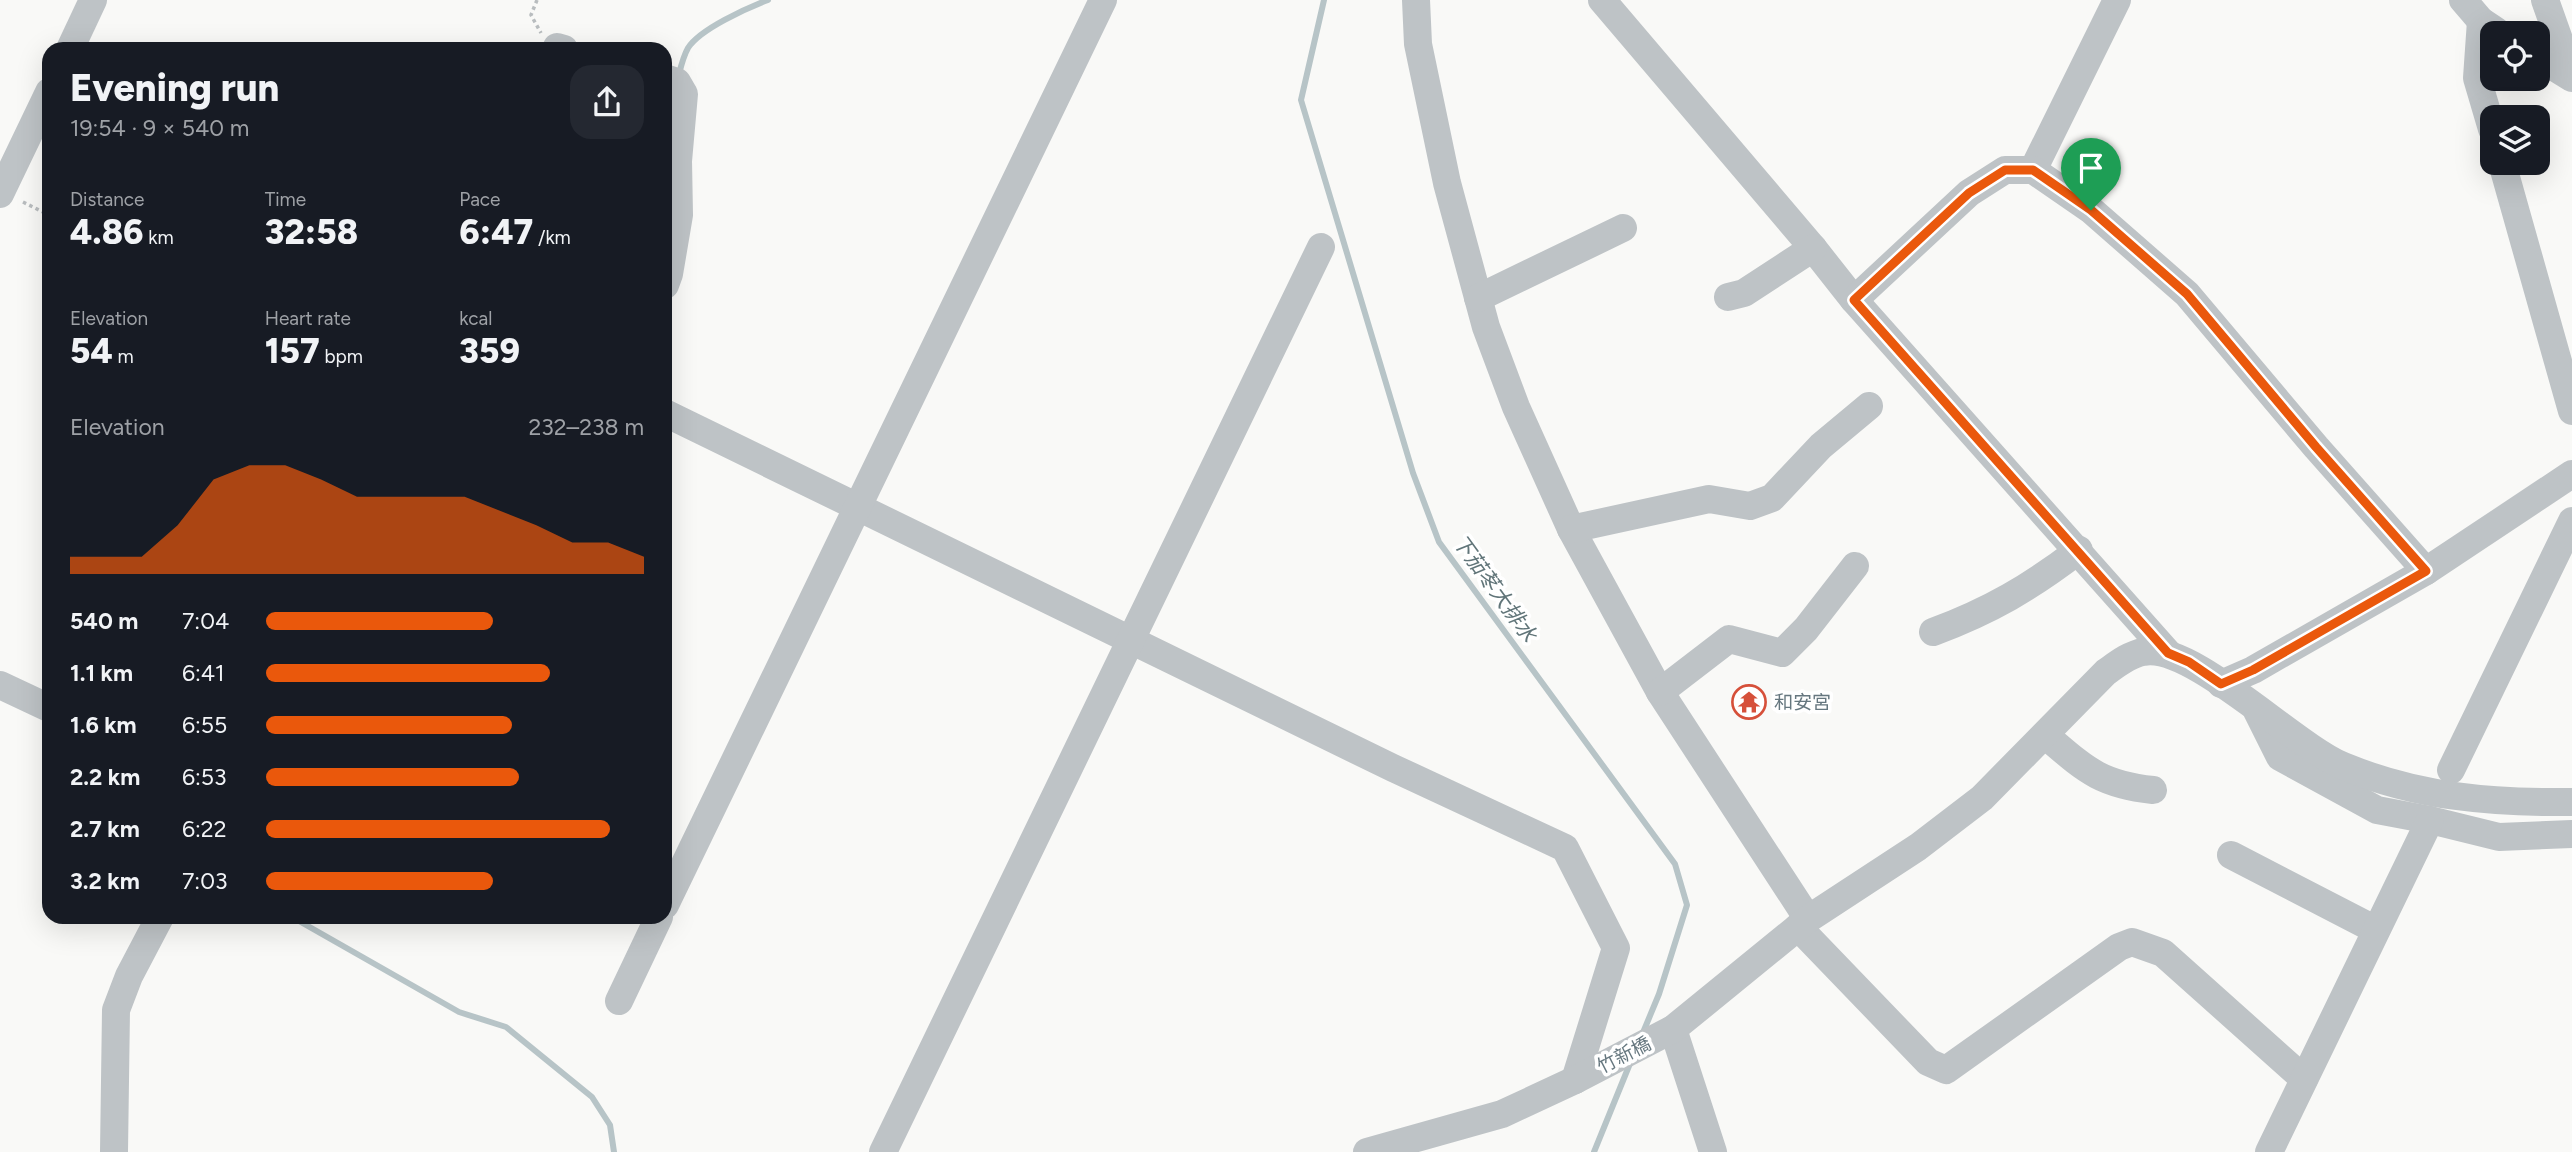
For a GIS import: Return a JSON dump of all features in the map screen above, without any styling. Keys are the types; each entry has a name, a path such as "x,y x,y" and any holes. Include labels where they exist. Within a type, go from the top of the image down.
{"street":[{"path":"73,42 93,0"},
{"path":"672,890 1103,0"},
{"path":"1416,0 1418,44 1447,183 1486,327 1516,407 1571,529 1660,692 1803,923 1928,1062 1946,1070 2119,947 2132,942 2163,953 2304,1079"},
{"path":"1602,0 1854,300 2168,653 2189,662 2341,765 2403,786 2443,794 2508,802 2572,802"},
{"path":"2033,170 2117,0"},
{"path":"2463,0 2485,21"},
{"path":"2549,1 2572,77"},
{"path":"2550,64 2572,77"},
{"path":"2480,67 2477,78 2480,88"},
{"path":"672,80 677,82 684,94 678,161 679,215 672,256"},
{"path":"1,193 42,107"},
{"path":"1854,300 1969,193 2005,170 2033,170 2091,210 2187,294 2316,447 2426,571"},
{"path":"2505,175 2572,411"},
{"path":"1478,298 1623,228"},
{"path":"883,1152 1321,247"},
{"path":"1728,297 1744,293 1813,248"},
{"path":"1571,529 1709,499 1750,506 1772,498 1821,446 1869,406"},
{"path":"672,416 1393,768 1565,848 1616,948 1575,1080"},
{"path":"2221,684 2253,670 2426,571 2572,474"},
{"path":"2451,770 2572,521"},
{"path":"1933,632 1977,616 1996,603 2026,589 2078,550"},
{"path":"1660,692 1729,639 1782,653 1806,629 1855,566"},
{"name":"竹新橋","path":"1367,1152 1503,1114 1673,1029 1803,923 1918,847 1982,798 2106,672 2143,652 2168,653"},
{"path":"0,685 42,705"},
{"path":"2256,708 2280,757 2377,810 2499,837 2572,834"},
{"path":"2045,735 2102,779 2127,787 2152,790"},
{"path":"2269,1152 2430,820"},
{"path":"2231,855 2376,930"},
{"path":"114,1152 116,1010 129,976 156,924"},
{"path":"619,1001 656,924"},
{"path":"1673,1029 1713,1152"}],"path":[{"path":"537,0 531,15 539,32 553,42"},
{"path":"1,193 42,212"}],"waterway":[{"path":"679,74 688,48 694,41 713,27 768,0"},
{"name":"下茄苳大排水","path":"1324,0 1301,100 1413,473 1439,542 1675,864 1687,905 1659,994 1642,1035"},
{"path":"304,924 459,1012 506,1027 592,1097 610,1125 614,1152"},
{"name":"下茄苳大排水","path":"1594,1152 1631,1061"}],"place":[{"name":"和安宮","path":"1749,702"}],"route":[{"path":"2005,170 2033,170 2091,210 2187,294 2316,447 2426,571 2253,670 2221,684 2189,662 2168,653 1854,300 1969,193 2005,170"}]}
